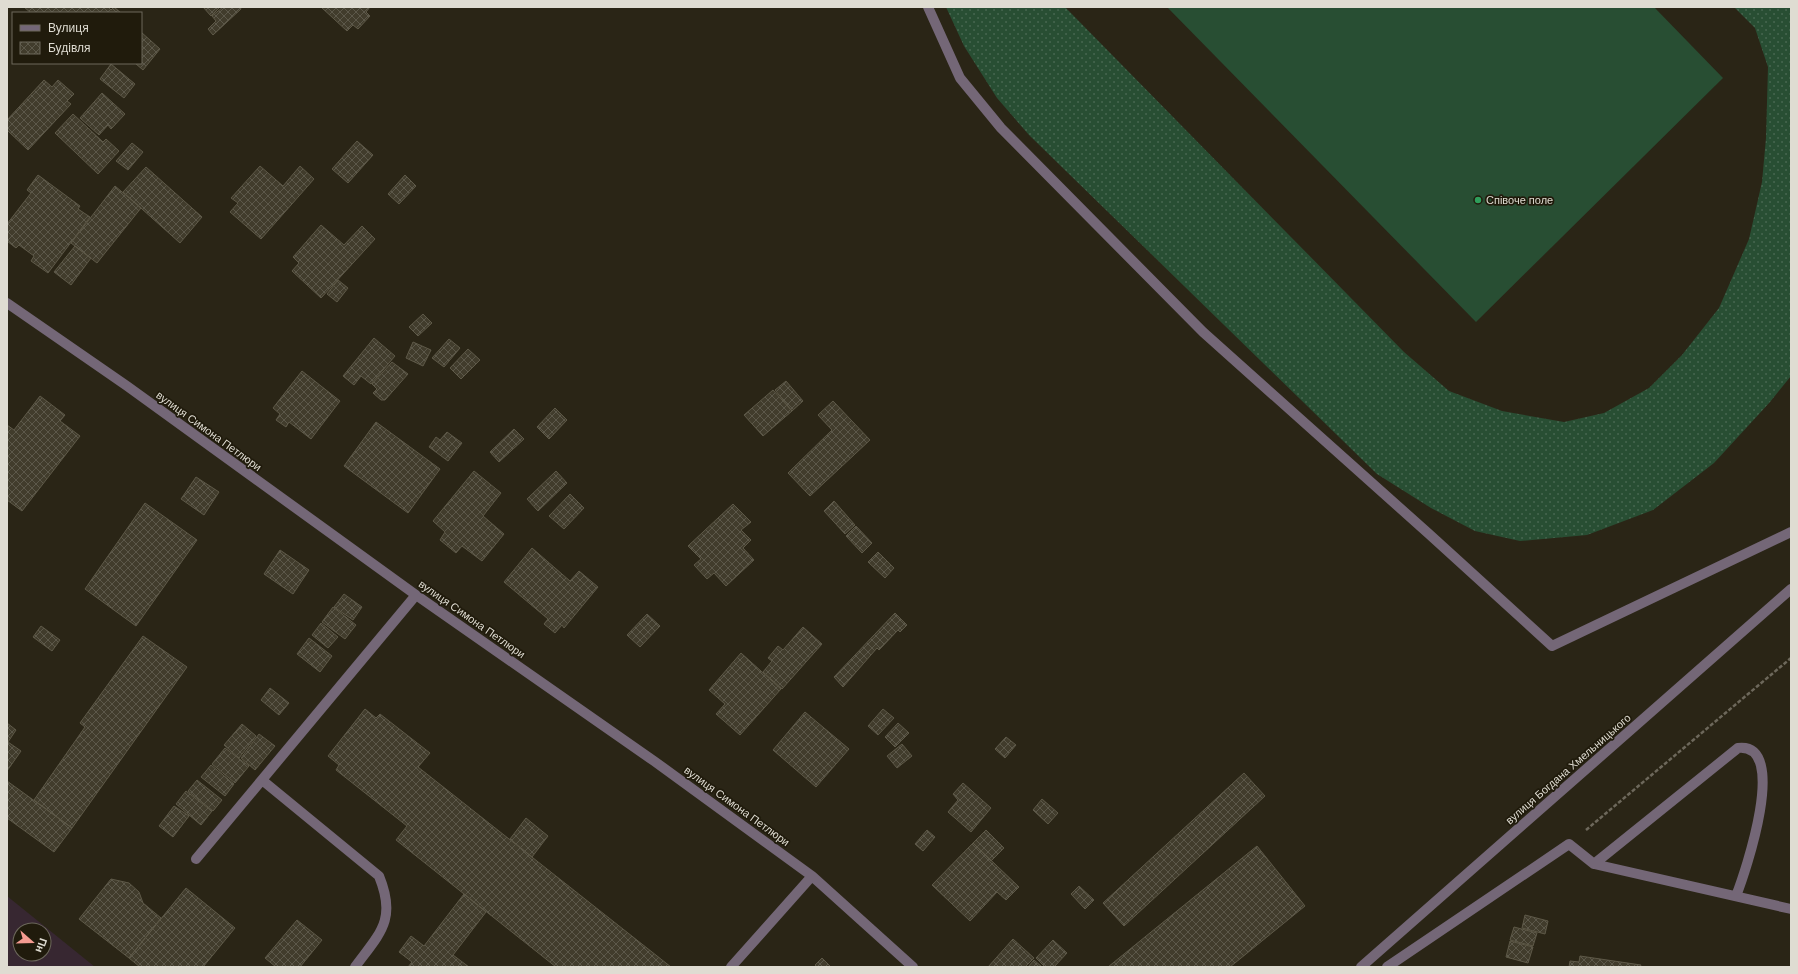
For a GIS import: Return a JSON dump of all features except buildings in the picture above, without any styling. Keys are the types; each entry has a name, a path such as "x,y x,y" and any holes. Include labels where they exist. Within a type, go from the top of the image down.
{"street":[{"path":"928,7 960,78 1001,128 1203,332 1552,646 1791,532"},
{"name":"вулиця Симона Петлюри","path":"7,303 127,386 416,595 623,738 812,876 913,967"},
{"name":"вулиця Богдана Хмельницького","path":"1361,967 1791,589"},
{"path":"196,859 416,595"},
{"path":"1594,864 1738,748 1747,747 1754,751 1760,760 1762,792 1754,841 1736,896"},
{"path":"262,780 379,876 386,892 388,913 383,930 355,967"},
{"path":"1387,967 1569,844 1594,864 1791,909"},
{"path":"732,967 812,876"}],"path":[{"path":"1569,844 1791,658"}],"shaded area":[{"path":"7,896 39,922 12,922 12,962 52,962 52,932 95,967 7,967"}],"green space":[{"path":"946,7 1065,7 1404,352 1449,391 1502,411 1564,422 1604,413 1649,388 1682,355 1719,308 1749,239 1762,182 1766,138 1768,67 1755,28 1734,7 1791,7 1791,376 1770,402 1714,463 1653,510 1587,535 1520,541 1475,531 1431,508 1377,474 1029,135 997,98 964,46"},
{"name":"Співоче поле","path":"1167,7 1654,7 1723,78 1476,322"}],"place":[{"name":"Співоче поле","path":"1478,200"}]}
